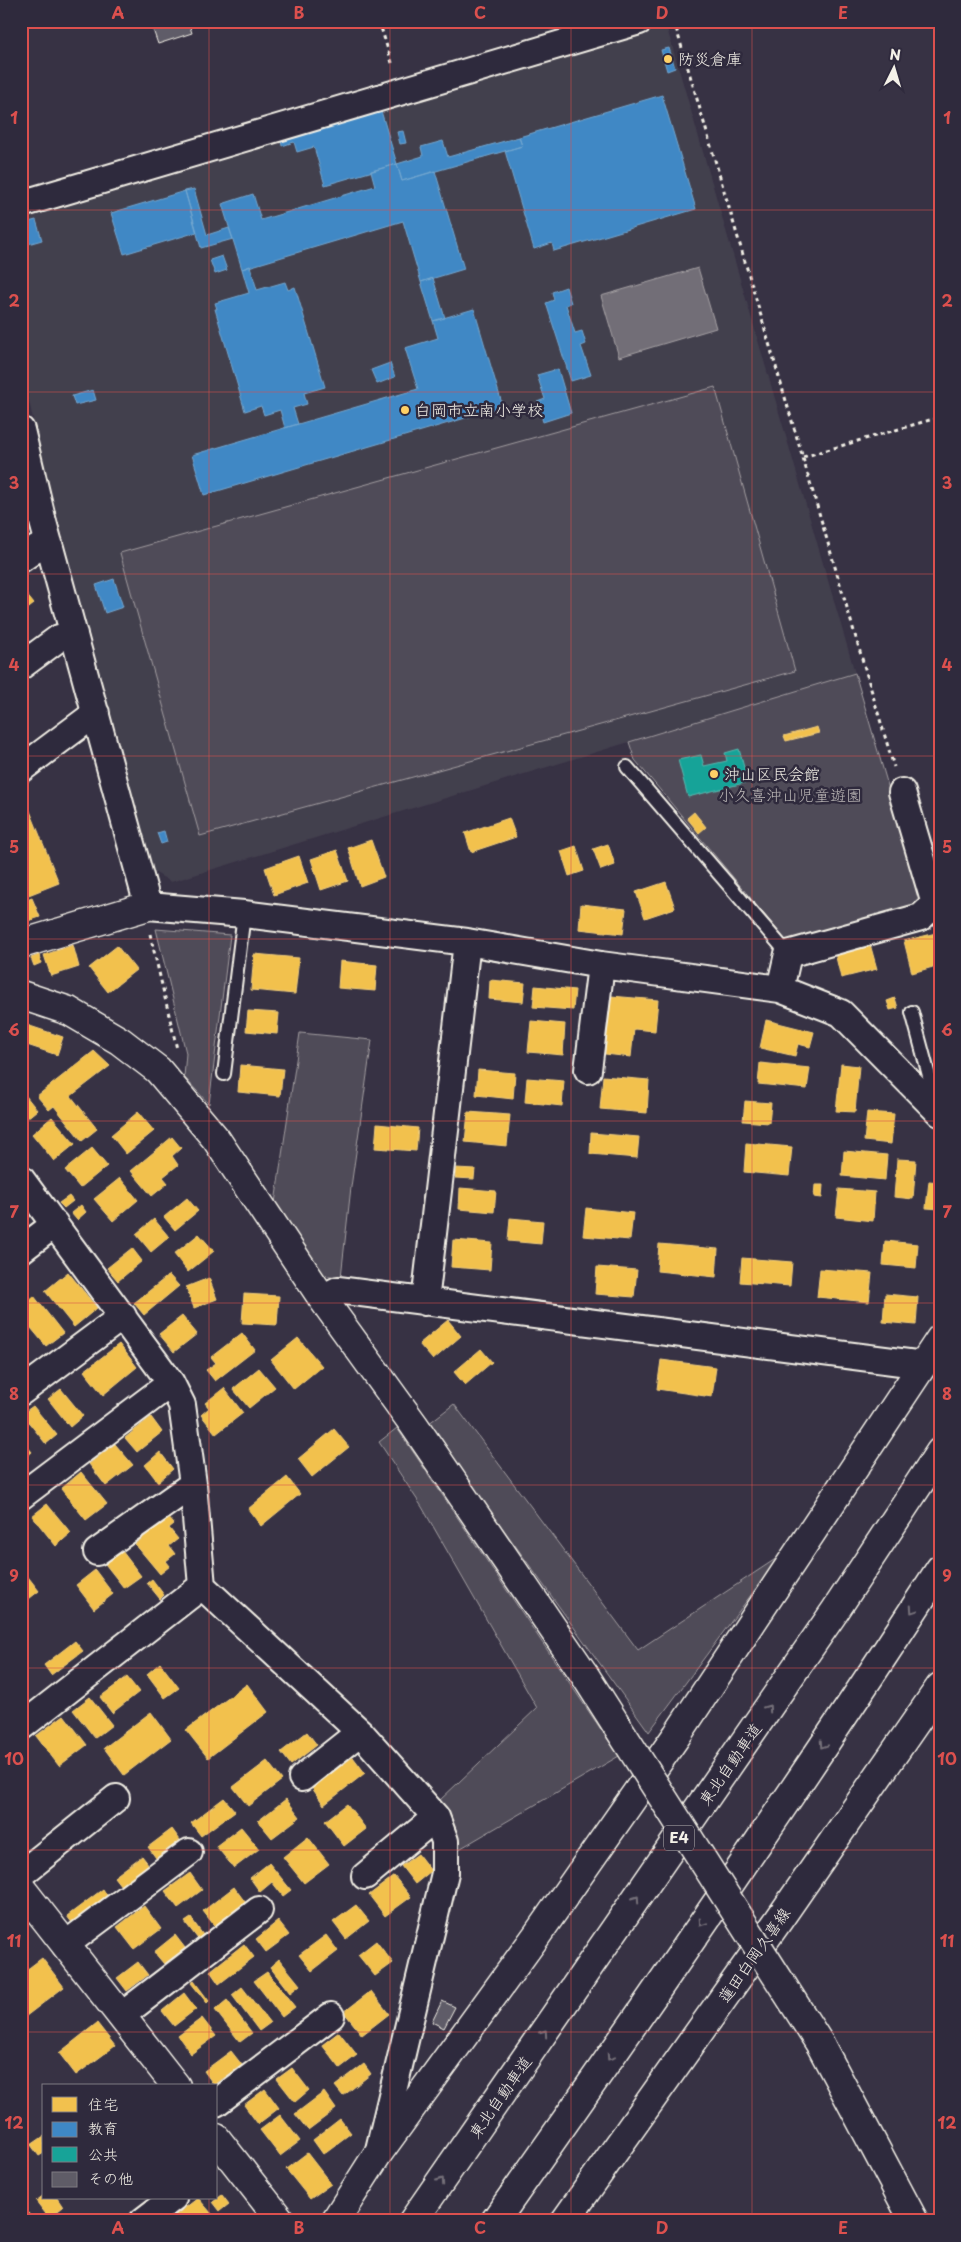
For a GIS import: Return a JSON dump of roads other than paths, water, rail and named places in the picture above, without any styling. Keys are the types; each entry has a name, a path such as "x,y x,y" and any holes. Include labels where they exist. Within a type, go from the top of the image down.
{"main road":[{"path":"21,944 149,919"},
{"path":"21,995 69,1011 120,1041 158,1070 216,1139 322,1298 414,1425 584,1674 820,2044 914,2221"},
{"path":"336,2221 377,2155 537,1935 666,1751 940,1339"},
{"name":"東北自動車道","path":"413,2221 829,1620 940,1452"},
{"path":"494,2221 598,2075 788,1798 940,1569"},
{"name":"蓮田白岡久喜線","path":"565,2221 778,1921 940,1687"},
{"path":"21,1888 121,2016 169,2083"},
{"path":"221,2152 282,2221"}],"street":[{"path":"21,204 639,21"},
{"path":"21,430 149,919 244,914 467,942 601,965 780,989 841,1013 939,1113"},
{"path":"21,559 34,550 50,543"},
{"path":"21,666 59,638 74,634"},
{"path":"21,769 96,713"},
{"path":"780,989 788,954 921,917 937,904 902,792"},
{"path":"425,1302 467,942"},
{"path":"588,1070 601,965"},
{"path":"21,1179 123,1316 170,1383 182,1405 193,1484 202,1586 360,1732 436,1817 445,1841 444,1872 377,2155"},
{"path":"21,1250 55,1224"},
{"path":"322,1298 338,1290 924,1365"},
{"path":"21,1392 123,1316"},
{"path":"21,1496 170,1383"},
{"path":"97,1552 193,1484"},
{"path":"21,1727 202,1586"},
{"path":"302,1778 360,1732"},
{"path":"21,1874 116,1798"},
{"path":"365,1876 436,1817"},
{"path":"65,1945 189,1852"},
{"path":"121,2016 259,1910"},
{"path":"218,2101 331,2016"},
{"path":"143,2221 170,2200"}],"lane":[{"path":"627,767 788,954"},
{"path":"224,1074 244,914"},
{"path":"912,1012 939,1113"}],"place":[{"name":"防災倉庫","path":"668,59"},
{"name":"白岡市立南小学校","path":"405,410"},
{"name":"沖山区民会館","path":"714,774"}],"park label":[{"name":"小久喜沖山児童遊園","path":"790,795"}]}
